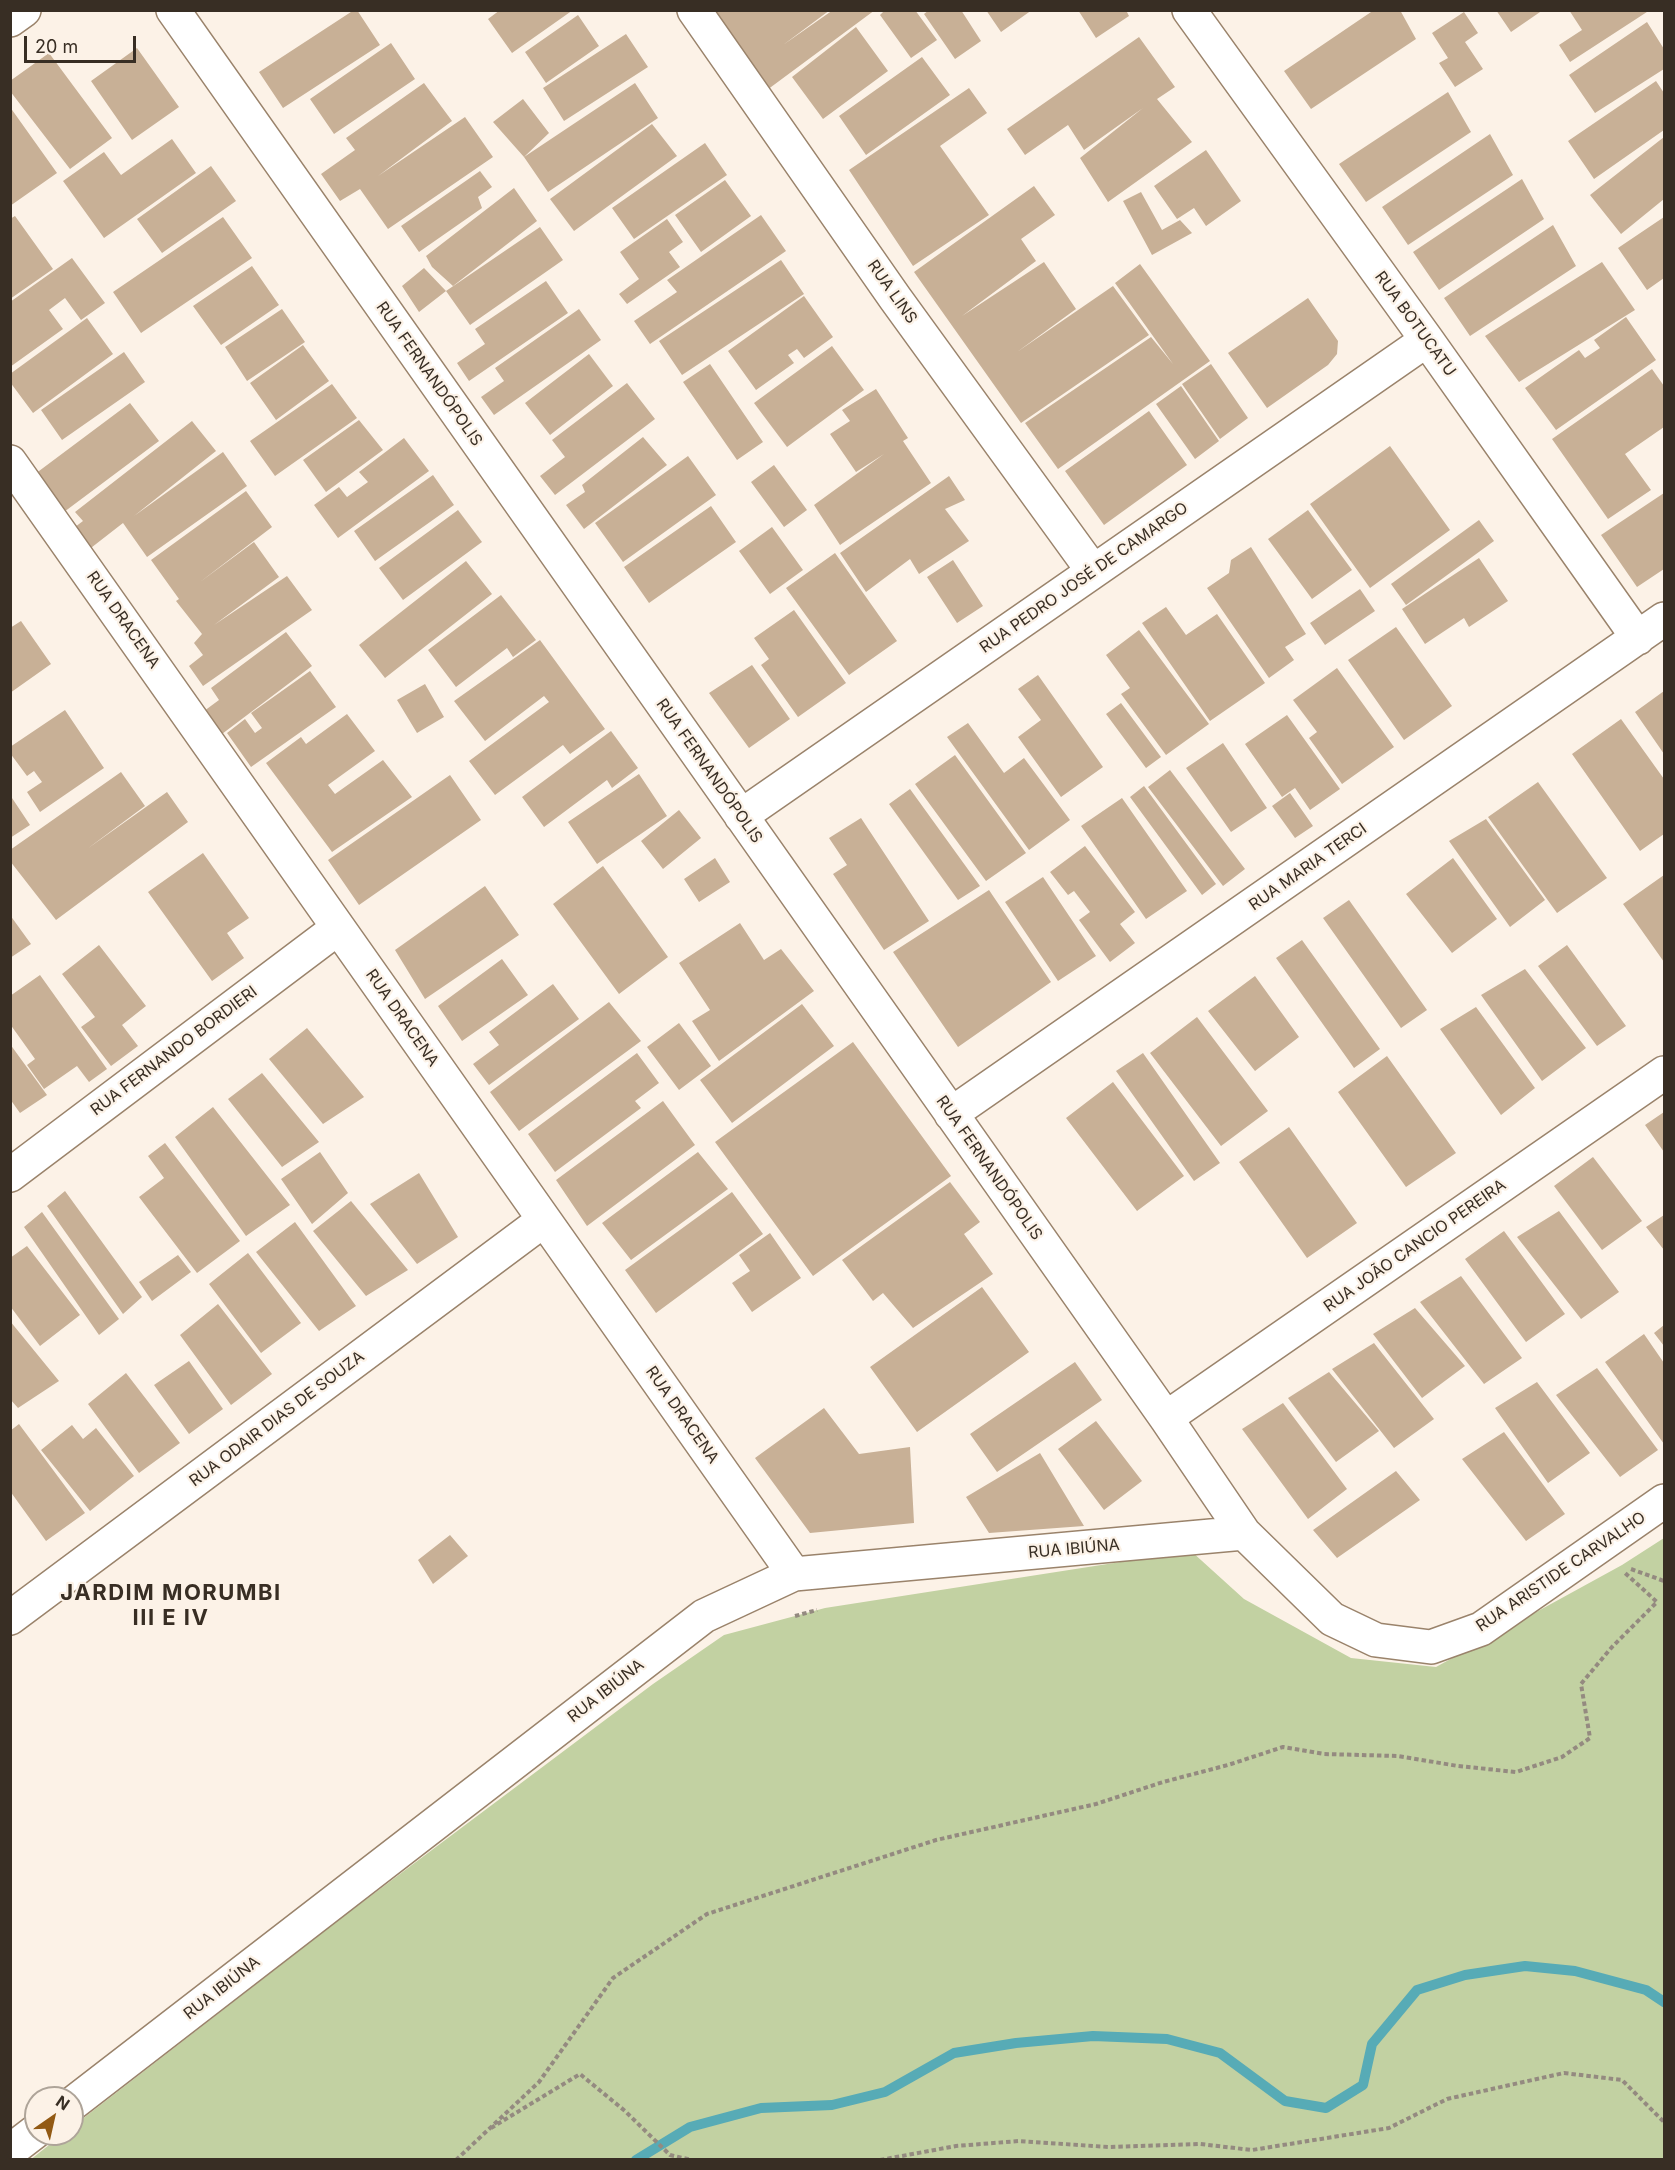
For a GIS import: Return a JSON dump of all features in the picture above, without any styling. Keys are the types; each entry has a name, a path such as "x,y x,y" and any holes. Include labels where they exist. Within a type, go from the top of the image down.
{"street":[{"path":"10,20 24,10"},
{"name":"RUA FERNANDÓPOLIS","path":"173,10 1166,1418 1244,1533"},
{"name":"RUA LINS","path":"694,10 896,298 1093,571"},
{"name":"RUA BOTUCATU","path":"1189,10 1638,638"},
{"name":"RUA PEDRO JOSÉ DE CAMARGO","path":"741,816 1427,340"},
{"name":"RUA DRACENA","path":"10,462 235,778 338,928 794,1574"},
{"name":"RUA MARIA TERCI","path":"951,1114 1665,620"},
{"name":"RUA FERNANDO BORDIERI","path":"10,1175 338,928"},
{"name":"RUA JOÃO CANCIO PEREIRA","path":"1166,1418 1665,1073"},
{"name":"RUA ODAIR DIAS DE SOUZA","path":"10,1618 544,1220"},
{"name":"RUA ARISTIDE CARVALHO","path":"1244,1533 1332,1618 1376,1640 1431,1647 1481,1629 1665,1501"},
{"name":"RUA IBIÚNA","path":"84,2095 704,1616 794,1574 1244,1533"},
{"path":"10,2151 24,2141"}],"path":[{"path":"456,2160 539,2082 613,1978 707,1914 936,1840 1096,1804 1283,1747 1324,1754 1398,1756 1516,1772 1562,1757 1590,1738 1581,1684 1611,1647 1657,1602 1624,1568 1665,1581"},
{"path":"792,1617 825,1608"},
{"path":"483,2134 580,2073 625,2111 670,2155 692,2160"},
{"path":"880,2160 956,2146 1019,2141 1109,2147 1200,2144 1252,2150 1389,2128 1447,2099 1564,2073 1622,2080 1665,2122"}],"green space":[{"path":"1664,1538 1664,2159 30,2160 48,2146 84,2146 84,2118 348,1913 653,1684 724,1635 825,1608 1191,1551 1244,1599 1351,1658 1436,1667 1622,1565"}],"building":[{"path":"357,10 380,45 283,108 259,72"},
{"path":"500,10 573,10 512,53 488,19"},
{"path":"710,10 830,10 783,45 833,10 875,10 767,90"},
{"path":"885,10 915,10 937,40 911,58 880,15"},
{"path":"929,10 961,10 981,41 955,59 924,14"},
{"path":"986,10 1032,10 1001,32"},
{"path":"1078,10 1126,10 1129,16 1096,38"},
{"path":"1374,10 1400,10 1416,39 1311,109 1284,71"},
{"path":"1496,10 1543,10 1511,32"},
{"path":"1569,10 1650,10 1570,62 1559,45 1582,30"},
{"path":"1464,12 1478,33 1465,42 1483,69 1455,87 1439,63 1448,58 1432,33"},
{"path":"578,15 599,46 546,83 525,52"},
{"path":"1647,22 1664,49 1664,69 1595,113 1569,75"},
{"path":"856,27 888,71 823,119 792,77"},
{"path":"626,34 648,67 564,121 543,88"},
{"path":"1139,37 1175,87 1157,99 1192,142 1108,202 1080,158 1143,108 1084,150 1068,125 1025,155 1007,129"},
{"path":"391,43 415,79 334,134 310,99"},
{"path":"137,48 179,107 132,140 91,81"},
{"path":"49,53 112,138 70,169 10,91 10,81"},
{"path":"922,57 950,95 866,155 839,116"},
{"path":"1656,81 1664,93 1664,130 1594,179 1568,141"},
{"path":"424,83 452,121 378,176 465,117 493,157 388,229 360,189 340,201 321,174 355,150 346,138"},
{"path":"635,83 658,118 548,192 524,157"},
{"path":"969,88 987,113 940,146 989,215 913,266 849,170"},
{"path":"1448,92 1471,132 1366,202 1339,164"},
{"path":"523,99 549,133 524,157 493,122"},
{"path":"10,107 57,173 10,206"},
{"path":"652,124 677,156 574,231 550,199"},
{"path":"1490,134 1513,175 1408,245 1382,207"},
{"path":"1664,137 1664,199 1621,234 1590,195"},
{"path":"172,139 196,173 104,238 63,181 104,152 121,175"},
{"path":"705,143 727,175 634,239 612,208"},
{"path":"1206,150 1241,201 1206,226 1194,208 1177,219 1154,186"},
{"path":"211,166 236,201 162,253 137,219"},
{"path":"480,171 492,187 478,197 482,208 419,252 401,226"},
{"path":"1522,179 1544,219 1439,290 1413,252"},
{"path":"725,180 751,216 701,252 675,215"},
{"path":"1034,186 1055,215 1021,239 1036,261 962,316 1044,262 1076,309 1017,352 1113,286 1149,335 1021,423 914,272"},
{"path":"514,188 537,221 453,286 432,267 426,256"},
{"path":"1141,192 1162,230 1180,220 1192,233 1152,255 1123,201"},
{"path":"761,215 786,251 650,344 634,321 677,292 667,280"},
{"path":"15,216 53,269 10,299 10,219"},
{"path":"223,217 252,258 141,333 113,292"},
{"path":"1664,217 1664,278 1647,290 1618,248"},
{"path":"667,219 683,242 669,252 680,267 627,304 619,294 639,279 620,252"},
{"path":"1553,225 1576,266 1470,336 1444,298"},
{"path":"540,227 563,260 470,325 446,291"},
{"path":"72,258 105,303 81,320 65,298 49,310 63,329 10,367 10,302"},
{"path":"781,260 804,294 682,375 659,341"},
{"path":"1602,262 1635,310 1519,382 1485,336"},
{"path":"1140,264 1210,361 1058,469 1025,423 1151,337 1173,364 1115,283"},
{"path":"252,266 279,305 221,345 193,306"},
{"path":"424,268 446,291 419,312 402,286"},
{"path":"546,281 568,313 469,381 457,363 485,344 475,329"},
{"path":"804,296 833,337 804,358 797,349 788,355 794,363 756,390 728,351"},
{"path":"1308,298 1338,341 1337,354 1328,365 1267,408 1228,353"},
{"path":"282,309 305,342 247,381 225,347"},
{"path":"579,309 601,340 494,415 481,397 504,381 495,368"},
{"path":"1626,317 1656,360 1556,430 1525,388 1579,350 1585,358 1600,348 1594,340"},
{"path":"87,318 113,354 33,413 10,382 10,374"},
{"path":"303,345 329,381 276,420 250,383"},
{"path":"832,346 864,390 787,447 754,403"},
{"path":"124,352 145,382 62,440 41,410"},
{"path":"589,354 613,386 550,435 525,403"},
{"path":"710,364 763,442 737,460 683,382"},
{"path":"1211,364 1248,418 1220,439 1182,384"},
{"path":"1652,369 1664,386 1664,427 1625,454 1651,490 1608,519 1552,439"},
{"path":"627,383 655,419 555,495 540,476 565,457 552,440"},
{"path":"332,384 357,418 275,476 250,441"},
{"path":"1181,386 1219,441 1195,459 1156,404"},
{"path":"876,389 908,438 903,441 931,483 840,545 814,505 884,454 856,472 830,434 850,421 842,410"},
{"path":"130,403 159,441 64,512 35,474"},
{"path":"1149,411 1187,465 1104,525 1065,471"},
{"path":"359,420 383,450 326,492 303,460"},
{"path":"192,421 216,451 134,516 223,452 247,486 147,557 123,523 87,551 71,530 83,521 75,512"},
{"path":"643,437 667,465 584,529 566,505 585,492 582,485"},
{"path":"404,438 429,471 338,538 314,505 339,487 347,497 368,482 359,472"},
{"path":"1390,446 1450,530 1370,588 1310,504"},
{"path":"688,456 716,495 623,562 595,523"},
{"path":"774,465 807,510 784,527 751,482"},
{"path":"433,475 454,505 375,561 354,531"},
{"path":"949,476 965,500 945,509 969,541 919,574 910,559 866,592 840,553"},
{"path":"246,491 272,527 200,582 254,542 279,577 214,625 287,576 312,610 203,686 189,666 203,655 194,643 202,634 176,601 179,599 151,560"},
{"path":"1664,493 1664,569 1637,587 1601,535"},
{"path":"711,506 736,542 649,603 624,567"},
{"path":"458,510 482,542 403,600 379,568"},
{"path":"1308,510 1352,570 1312,599 1268,539"},
{"path":"1479,520 1494,541 1406,605 1391,584"},
{"path":"772,527 803,570 770,594 739,551"},
{"path":"1251,547 1306,634 1285,647 1294,660 1269,678 1207,588 1229,573 1231,560"},
{"path":"835,553 897,641 849,675 786,588"},
{"path":"1479,558 1508,601 1469,627 1464,618 1425,644 1402,609"},
{"path":"953,560 983,606 957,623 927,577"},
{"path":"466,561 492,594 385,678 359,645"},
{"path":"1360,589 1375,611 1325,645 1310,623"},
{"path":"501,595 536,640 513,657 507,648 456,687 428,650"},
{"path":"1166,607 1186,635 1217,614 1265,683 1210,721 1142,623"},
{"path":"794,610 846,683 798,717 761,665 769,659 754,638"},
{"path":"21,621 51,664 10,693 10,628"},
{"path":"1396,627 1452,706 1404,740 1348,660"},
{"path":"1139,630 1209,724 1166,755 1121,694 1130,688 1106,655"},
{"path":"286,632 312,666 218,737 200,714 219,700 211,688"},
{"path":"540,640 605,729 570,754 563,745 495,795 469,761 549,702 544,696 485,741 454,701"},
{"path":"752,665 790,719 749,748 709,693"},
{"path":"1337,668 1394,747 1342,784 1309,738 1317,732 1293,700"},
{"path":"310,671 336,707 251,767 227,733 245,719 255,733 262,728 251,713"},
{"path":"1038,675 1103,767 1061,797 1018,737 1041,720 1018,689"},
{"path":"425,684 444,717 417,733 397,700"},
{"path":"1664,691 1664,754 1635,712"},
{"path":"1121,703 1161,757 1146,768 1106,714"},
{"path":"65,710 104,768 40,812 27,792 42,782 34,771 27,776 10,753 10,747"},
{"path":"347,714 375,751 328,785 335,794 383,760 412,797 332,852 266,763 301,737 306,744"},
{"path":"1287,715 1340,789 1310,810 1295,788 1282,797 1245,744"},
{"path":"1621,719 1664,779 1664,834 1640,851 1572,754"},
{"path":"968,723 1004,773 1024,758 1070,820 1029,850 947,737"},
{"path":"611,731 638,768 612,788 607,780 544,827 522,797"},
{"path":"1223,743 1267,808 1231,832 1186,768"},
{"path":"955,755 1026,853 986,881 915,784"},
{"path":"1170,770 1245,869 1223,886 1148,787"},
{"path":"121,772 145,806 87,849 167,792 188,822 56,920 10,861 10,850"},
{"path":"639,774 667,816 597,864 568,822"},
{"path":"450,775 481,820 359,905 328,860"},
{"path":"1538,782 1607,878 1557,913 1488,817"},
{"path":"1144,786 1216,884 1202,895 1130,797"},
{"path":"910,789 980,886 958,900 889,804"},
{"path":"1290,793 1313,826 1295,838 1272,806"},
{"path":"10,795 30,825 10,838"},
{"path":"1122,798 1187,891 1146,919 1081,826"},
{"path":"679,810 701,838 663,869 641,841"},
{"path":"861,818 929,921 884,950 833,874 847,865 829,838"},
{"path":"1486,819 1545,900 1510,927 1449,841"},
{"path":"1085,846 1135,912 1120,924 1135,943 1110,962 1079,920 1090,912 1074,891 1068,895 1050,872"},
{"path":"203,853 249,918 227,933 244,958 212,981 148,892"},
{"path":"715,858 730,882 699,902 684,879"},
{"path":"1453,858 1497,919 1452,953 1406,894"},
{"path":"603,866 668,957 619,994 553,904"},
{"path":"1664,875 1664,962 1623,904"},
{"path":"1043,877 1096,956 1058,981 1005,902"},
{"path":"485,886 519,935 425,999 395,950"},
{"path":"989,890 1051,982 958,1047 893,952"},
{"path":"1349,900 1427,1010 1401,1028 1323,918"},
{"path":"10,915 31,944 10,958"},
{"path":"740,923 764,960 781,949 814,991 719,1061 692,1021 710,1010 679,963"},
{"path":"1302,940 1380,1049 1354,1068 1276,958"},
{"path":"99,945 146,1006 122,1025 138,1046 111,1066 81,1027 95,1017 62,974"},
{"path":"1567,945 1626,1026 1597,1046 1538,966"},
{"path":"502,959 528,995 462,1041 438,1006"},
{"path":"1525,969 1586,1048 1542,1081 1481,995"},
{"path":"40,975 107,1069 89,1082 77,1066 44,1089 27,1065 35,1059 10,1024 10,996"},
{"path":"1255,976 1299,1037 1255,1071 1208,1011"},
{"path":"553,984 579,1019 489,1085 473,1064 499,1045 489,1032"},
{"path":"609,1002 641,1041 519,1131 490,1092"},
{"path":"802,1004 834,1046 732,1123 700,1080"},
{"path":"1476,1007 1535,1088 1501,1115 1440,1029"},
{"path":"1197,1017 1268,1111 1221,1146 1150,1053"},
{"path":"679,1023 711,1066 679,1090 647,1047"},
{"path":"307,1028 364,1097 323,1124 269,1059"},
{"path":"853,1042 951,1176 813,1276 715,1142"},
{"path":"10,1044 47,1095 20,1113 10,1099"},
{"path":"637,1053 659,1083 635,1101 641,1108 555,1172 528,1134"},
{"path":"1143,1053 1220,1163 1194,1181 1116,1071"},
{"path":"1387,1056 1456,1153 1406,1187 1338,1092"},
{"path":"262,1073 319,1142 282,1167 228,1099"},
{"path":"1113,1082 1184,1176 1137,1211 1066,1118"},
{"path":"663,1101 695,1145 587,1226 556,1180"},
{"path":"213,1107 290,1205 246,1236 175,1137"},
{"path":"1664,1112 1664,1152 1645,1125"},
{"path":"1289,1127 1357,1223 1307,1258 1239,1162"},
{"path":"165,1143 240,1241 197,1273 139,1197 164,1178 148,1156"},
{"path":"320,1152 348,1193 312,1224 281,1179"},
{"path":"698,1152 728,1189 631,1260 602,1223"},
{"path":"1593,1157 1642,1221 1602,1250 1554,1186"},
{"path":"419,1173 458,1237 417,1264 370,1204"},
{"path":"950,1182 980,1222 964,1234 993,1274 913,1328 883,1293 873,1301 842,1260"},
{"path":"65,1191 142,1297 123,1314 47,1206"},
{"path":"732,1192 763,1234 656,1313 625,1270"},
{"path":"351,1201 408,1270 366,1296 313,1231"},
{"path":"1559,1211 1619,1292 1581,1319 1517,1237"},
{"path":"42,1212 119,1319 99,1335 24,1227"},
{"path":"1664,1215 1664,1250 1646,1227"},
{"path":"295,1222 356,1306 319,1331 256,1252"},
{"path":"1504,1231 1565,1314 1526,1342 1465,1259"},
{"path":"770,1233 801,1278 752,1312 732,1283 750,1271 739,1255"},
{"path":"27,1246 80,1315 40,1346 10,1306 10,1258"},
{"path":"248,1253 301,1323 261,1353 209,1284"},
{"path":"178,1255 191,1272 152,1301 139,1282"},
{"path":"1461,1276 1522,1358 1484,1384 1420,1302"},
{"path":"982,1287 1029,1352 917,1432 870,1367"},
{"path":"218,1304 272,1374 231,1405 180,1335"},
{"path":"1415,1308 1465,1366 1422,1398 1373,1334"},
{"path":"10,1321 59,1381 18,1408 10,1399"},
{"path":"1664,1325 1664,1346 1654,1333"},
{"path":"1644,1334 1664,1363 1664,1444 1605,1362"},
{"path":"1374,1343 1434,1419 1394,1448 1332,1369"},
{"path":"189,1361 223,1409 189,1434 154,1385"},
{"path":"1075,1362 1102,1400 997,1472 970,1434"},
{"path":"1597,1368 1658,1450 1620,1477 1556,1395"},
{"path":"1329,1372 1379,1431 1336,1462 1288,1398"},
{"path":"126,1373 180,1443 139,1473 88,1404"},
{"path":"1537,1382 1590,1453 1548,1483 1495,1408"},
{"path":"1283,1403 1347,1489 1308,1519 1242,1429"},
{"path":"824,1408 859,1454 910,1447 914,1523 810,1533 755,1458"},
{"path":"1096,1421 1142,1481 1104,1510 1058,1449"},
{"path":"19,1424 85,1513 46,1541 10,1491 10,1431"},
{"path":"72,1425 83,1439 96,1428 134,1476 90,1511 41,1450"},
{"path":"1504,1432 1565,1514 1526,1541 1462,1459"},
{"path":"1040,1453 1084,1526 989,1533 966,1497"},
{"path":"1396,1471 1420,1500 1337,1558 1313,1530"},
{"path":"450,1535 468,1556 433,1584 418,1560"}],"waterway":[{"path":"636,2160 690,2127 761,2108 832,2105 885,2092 954,2053 1016,2043 1093,2036 1167,2039 1220,2053 1285,2101 1326,2108 1363,2085 1372,2044 1417,1990 1465,1975 1525,1966 1575,1971 1646,1990 1664,2002"}],"district":[{"name":"JARDIM MORUMBI III E IV","path":"171,1606"}]}
